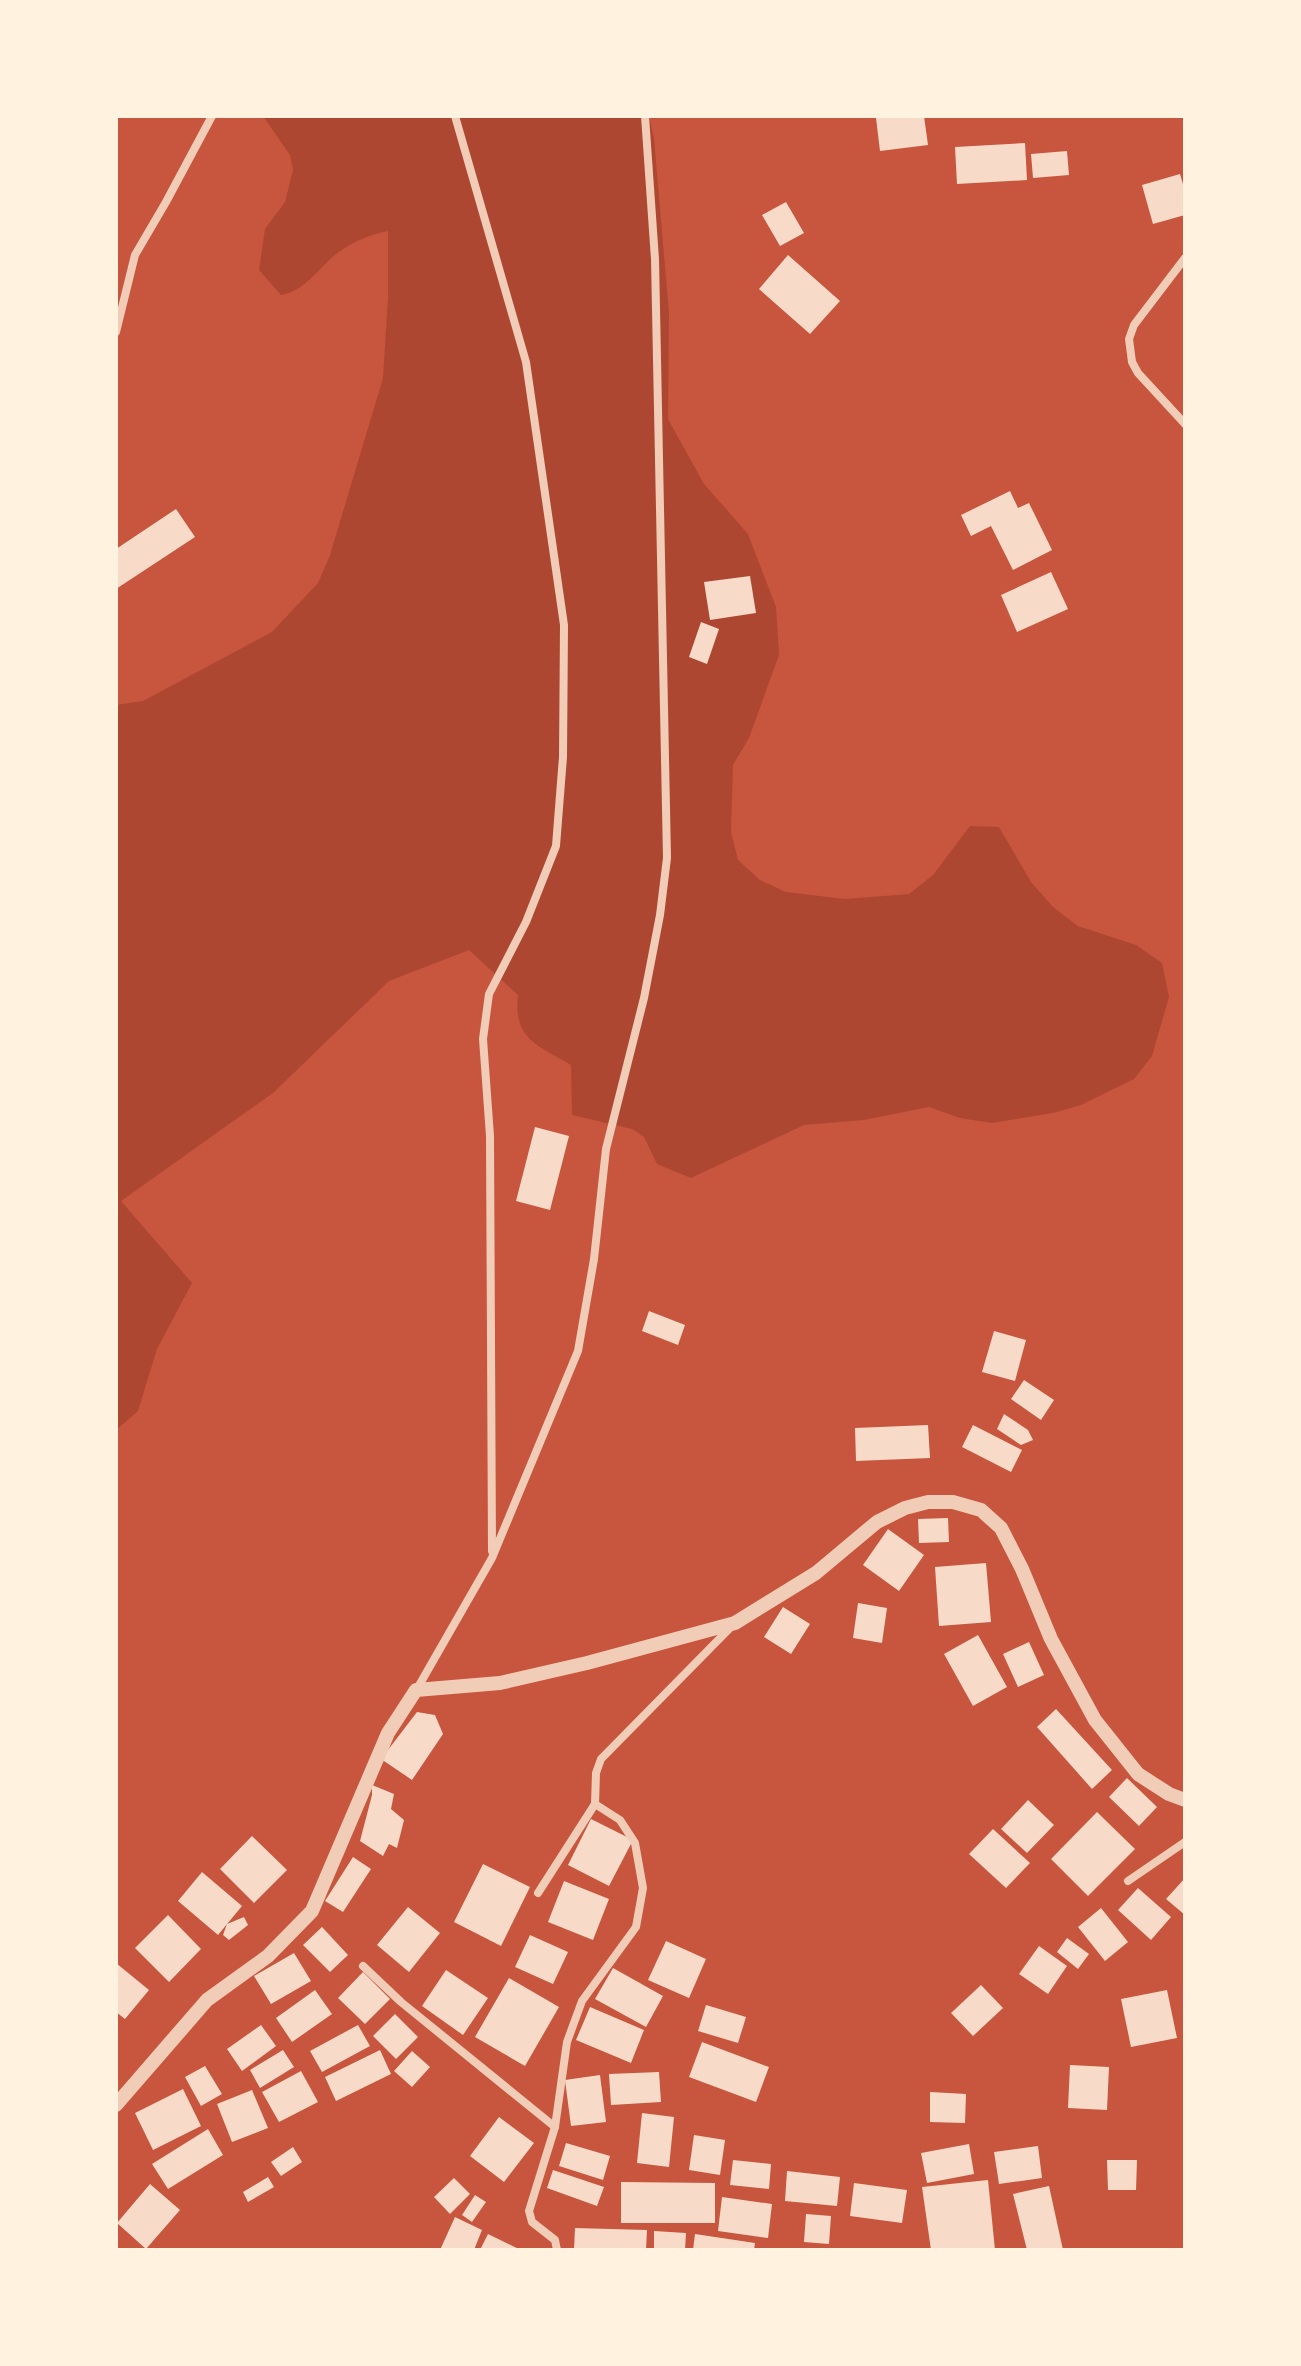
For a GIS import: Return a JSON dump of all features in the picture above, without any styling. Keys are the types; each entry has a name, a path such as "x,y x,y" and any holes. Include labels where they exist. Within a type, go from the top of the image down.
{"street":[{"path":"116,332 135,255 212,116"},
{"path":"455,116 526,362 564,625 563,757 556,846 526,922 489,994 483,1039 490,1136 492,1558"},
{"path":"116,2105 207,2000 268,1956 312,1911 388,1733 492,1558 578,1351 594,1259 606,1149 644,998 667,858 655,259 645,116"},
{"path":"1185,258 1134,325 1129,339 1132,362 1138,373 1185,424"},
{"path":"538,1893 595,1804 596,1773 601,1759 735,1623 816,1573 877,1522 905,1508 928,1502 953,1502 981,1510 1001,1528 1051,1639 1095,1720 1138,1774 1169,1794 1185,1800"},
{"path":"416,1690 500,1683 735,1623"},
{"path":"557,2250 555,2240 532,2222 529,2211 555,2127 567,2042 582,2001 636,1927 643,1888 635,1843 620,1820 595,1804"},
{"path":"1128,1881 1185,1842"},
{"path":"363,1966 401,2002 555,2127"}],"shaded area":[{"path":"263,116 649,116 654,139 669,313 668,419 704,484 748,534 776,607 779,655 749,738 733,765 731,832 738,860 760,880 786,892 845,899 909,894 933,875 970,826 999,827 1031,882 1053,907 1078,926 1136,945 1162,963 1169,997 1152,1056 1134,1079 1081,1105 992,1123 960,1118 929,1107 864,1120 804,1125 691,1178 657,1164 644,1137 632,1129 572,1115 571,1065 530,1039 520,1022 518,995 469,950 389,981 273,1093 121,1201 192,1283 157,1349 138,1411 116,1430 116,705 143,701 272,632 318,583 330,555 383,378 388,231 342,250 304,284 289,293 281,295 259,270 265,229 285,202 293,170 290,155"}],"building":[{"path":"924,116 928,145 880,151 876,118"},
{"path":"1025,143 1027,180 957,184 955,147"},
{"path":"1067,151 1069,175 1033,178 1031,154"},
{"path":"1180,174 1185,191 1185,215 1153,224 1142,185"},
{"path":"786,202 804,233 780,246 762,215"},
{"path":"788,255 840,301 810,334 759,289"},
{"path":"1010,491 1018,508 1029,503 1052,550 1013,570 991,526 971,536 961,515"},
{"path":"176,509 195,537 116,589 116,549"},
{"path":"1051,572 1068,609 1017,632 1001,595"},
{"path":"750,576 756,613 710,620 704,582"},
{"path":"701,622 719,629 707,664 689,657"},
{"path":"535,1127 569,1136 550,1210 516,1201"},
{"path":"649,1311 685,1325 678,1345 642,1331"},
{"path":"994,1331 1026,1340 1015,1381 982,1372"},
{"path":"1024,1380 1054,1400 1041,1420 1011,1399"},
{"path":"1004,1414 1028,1430 1033,1440 1021,1445 997,1429"},
{"path":"928,1425 930,1458 856,1461 855,1428"},
{"path":"973,1425 1022,1450 1011,1472 962,1447"},
{"path":"948,1518 949,1542 919,1543 918,1519"},
{"path":"888,1529 924,1555 899,1591 863,1565"},
{"path":"986,1563 991,1622 939,1626 935,1567"},
{"path":"858,1603 887,1608 882,1643 853,1638"},
{"path":"783,1607 810,1624 791,1654 764,1637"},
{"path":"978,1635 1007,1687 973,1706 944,1654"},
{"path":"1029,1642 1044,1675 1018,1687 1003,1654"},
{"path":"1056,1709 1112,1770 1092,1789 1037,1727"},
{"path":"417,1712 435,1715 443,1734 412,1780 381,1759"},
{"path":"1127,1778 1157,1807 1139,1826 1109,1797"},
{"path":"372,1785 394,1794 391,1809 404,1820 397,1848 389,1844 383,1856 360,1841"},
{"path":"1028,1800 1054,1825 1027,1853 1001,1829"},
{"path":"1097,1812 1135,1849 1088,1896 1051,1859"},
{"path":"591,1819 633,1840 609,1886 568,1865"},
{"path":"993,1829 1030,1863 1006,1888 969,1854"},
{"path":"252,1836 287,1870 254,1903 220,1869"},
{"path":"353,1857 371,1869 343,1912 325,1901"},
{"path":"483,1864 530,1887 501,1946 454,1922"},
{"path":"202,1872 242,1906 218,1935 178,1901"},
{"path":"1185,1878 1185,1915 1166,1899"},
{"path":"564,1881 609,1899 593,1940 548,1922"},
{"path":"1138,1888 1171,1917 1151,1940 1118,1910"},
{"path":"408,1907 440,1933 409,1972 377,1945"},
{"path":"1101,1908 1128,1942 1105,1961 1078,1927"},
{"path":"168,1915 201,1949 169,1982 135,1948"},
{"path":"244,1917 248,1925 229,1940 223,1935 227,1924"},
{"path":"322,1927 348,1955 330,1972 303,1945"},
{"path":"530,1935 568,1952 553,1984 515,1967"},
{"path":"1067,1938 1089,1954 1078,1969 1057,1952"},
{"path":"666,1941 706,1959 689,1998 648,1980"},
{"path":"1039,1946 1067,1966 1048,1994 1019,1974"},
{"path":"294,1953 311,1981 271,2004 254,1976"},
{"path":"116,1963 149,1990 125,2019 116,2012"},
{"path":"613,1968 663,1996 646,2027 595,1999"},
{"path":"446,1970 488,1998 463,2035 422,2006"},
{"path":"363,1972 390,1999 365,2024 338,1998"},
{"path":"509,1978 559,2007 525,2066 475,2037"},
{"path":"981,1985 1003,2008 973,2036 951,2013"},
{"path":"315,1990 332,2014 292,2042 276,2018"},
{"path":"1167,1990 1177,2038 1131,2047 1121,1999"},
{"path":"706,2005 746,2017 738,2043 698,2031"},
{"path":"590,2007 644,2030 631,2063 576,2040"},
{"path":"395,2014 418,2037 396,2059 373,2036"},
{"path":"261,2025 276,2046 242,2071 227,2049"},
{"path":"358,2025 370,2046 322,2072 310,2051"},
{"path":"702,2042 769,2067 756,2102 689,2077"},
{"path":"283,2050 294,2067 260,2088 250,2070"},
{"path":"380,2050 391,2074 336,2101 325,2077"},
{"path":"412,2051 430,2067 412,2087 394,2071"},
{"path":"1070,2065 1109,2067 1107,2110 1068,2108"},
{"path":"205,2066 222,2094 201,2106 185,2077"},
{"path":"301,2071 318,2102 279,2122 262,2092"},
{"path":"659,2072 661,2102 611,2105 609,2074"},
{"path":"600,2075 606,2122 571,2126 565,2080"},
{"path":"183,2089 201,2126 153,2150 135,2113"},
{"path":"252,2090 268,2128 232,2142 217,2104"},
{"path":"930,2092 966,2094 965,2123 930,2122"},
{"path":"642,2113 674,2117 669,2167 637,2163"},
{"path":"499,2117 534,2143 504,2182 470,2156"},
{"path":"208,2129 223,2155 168,2189 152,2164"},
{"path":"694,2135 725,2140 720,2175 689,2170"},
{"path":"566,2143 610,2156 603,2180 559,2166"},
{"path":"969,2144 974,2174 927,2183 921,2153"},
{"path":"1038,2146 1042,2178 999,2184 994,2152"},
{"path":"293,2147 302,2162 281,2176 271,2162"},
{"path":"733,2160 771,2164 769,2189 730,2185"},
{"path":"1107,2160 1137,2160 1136,2190 1108,2190"},
{"path":"553,2170 604,2187 597,2206 547,2188"},
{"path":"787,2171 840,2177 837,2206 785,2201"},
{"path":"268,2177 274,2187 248,2202 243,2192"},
{"path":"454,2178 470,2194 450,2214 434,2197"},
{"path":"988,2180 995,2250 931,2250 922,2187"},
{"path":"621,2182 715,2183 715,2223 621,2223"},
{"path":"854,2183 907,2190 902,2223 850,2216"},
{"path":"150,2184 180,2210 146,2249 117,2223"},
{"path":"1049,2186 1063,2250 1027,2250 1013,2194"},
{"path":"475,2195 486,2202 472,2222 462,2215"},
{"path":"722,2197 772,2204 768,2238 718,2231"},
{"path":"806,2214 831,2216 829,2244 804,2242"},
{"path":"455,2217 482,2230 474,2250 440,2250"},
{"path":"575,2228 647,2230 646,2250 574,2250"},
{"path":"654,2231 686,2233 685,2250 654,2250"},
{"path":"488,2234 521,2250 480,2250"},
{"path":"695,2234 755,2243 754,2250 693,2250"}]}
